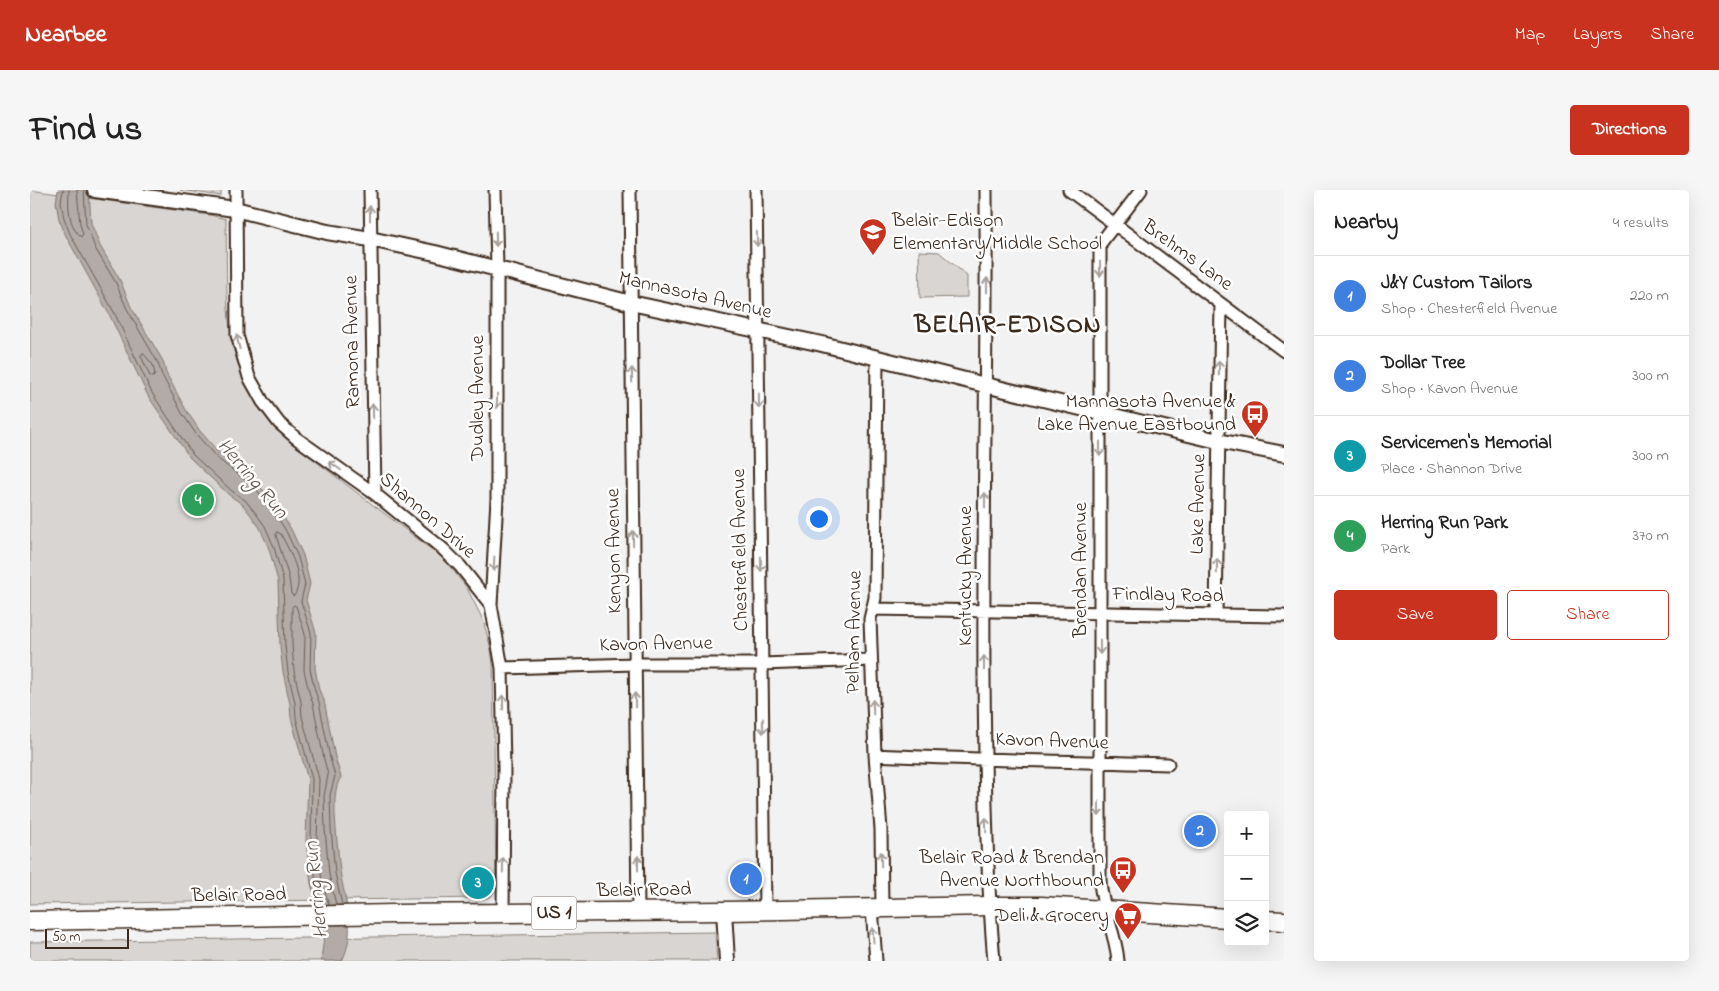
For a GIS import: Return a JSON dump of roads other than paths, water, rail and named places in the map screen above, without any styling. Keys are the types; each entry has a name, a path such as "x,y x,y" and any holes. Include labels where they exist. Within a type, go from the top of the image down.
{"main road":[{"name":"Belair Road","path":"30,920 989,906 1042,906 1224,918"},
{"path":"1269,920 1284,921"}],"street":[{"name":"Mannasota Avenue","path":"98,190 235,209 327,232 370,239 497,268 631,303 877,357 1218,441 1284,454"},
{"name":"Shannon Drive","path":"236,190 236,335 249,377 263,402 279,423 296,438 375,494 443,549 460,566 492,605"},
{"name":"Ramona Avenue","path":"370,190 375,494"},
{"name":"Dudley Avenue","path":"492,605 497,499 495,190"},
{"name":"Kenyon Avenue","path":"630,190 638,912"},
{"name":"Chesterfield Avenue","path":"756,190 765,910"},
{"name":"Kentucky Avenue","path":"986,190 985,758 989,906 994,961"},
{"name":"Brehms Lane","path":"1069,190 1284,351"},
{"name":"Brendan Avenue","path":"1118,961 1115,938 1102,900 1100,880 1100,244 1141,190"},
{"name":"Lake Avenue","path":"1216,615 1220,304"},
{"name":"Pelham Avenue","path":"876,961 881,829 875,755 870,619 875,598 877,357"},
{"path":"492,605 502,668 504,768 503,914"},
{"name":"Findlay Road","path":"872,610 1284,616"},
{"name":"Kavon Avenue","path":"502,668 635,664 762,664 871,660"},
{"name":"Kavon Avenue","path":"875,755 985,758 1043,762 1168,764"},
{"path":"724,911 728,961"}],"water":[{"name":"Herring Run","path":"58,190 89,190 91,223 100,246 120,280 131,307 163,361 166,373 186,410 200,431 221,455 257,483 275,504 291,529 303,555 310,584 306,600 316,633 315,668 341,777 335,799 336,835 349,928 349,939 342,961 321,961 324,937 311,884 306,840 308,780 291,718 283,672 280,646 278,581 269,549 260,528 250,514 242,504 229,495 190,458 148,396 109,314 66,236 59,219 56,202"}],"place":[{"name":"Belair-Edison Elementary/Middle School","path":"873,256"},
{"name":"Mannasota Avenue & Lake Avenue Eastbound","path":"1255,438"},
{"name":"Herring Run Park","path":"198,500"},
{"name":"Dollar Tree","path":"1200,831"},
{"name":"J&Y Custom Tailors","path":"746,879"},
{"name":"Servicemen's Memorial","path":"478,883"},
{"name":"Belair Road & Brendan Avenue Northbound","path":"1123,894"},
{"name":"Deli & Grocery","path":"1128,940"}],"district":[{"name":"BELAIR-EDISON","path":"1008,326"}]}
